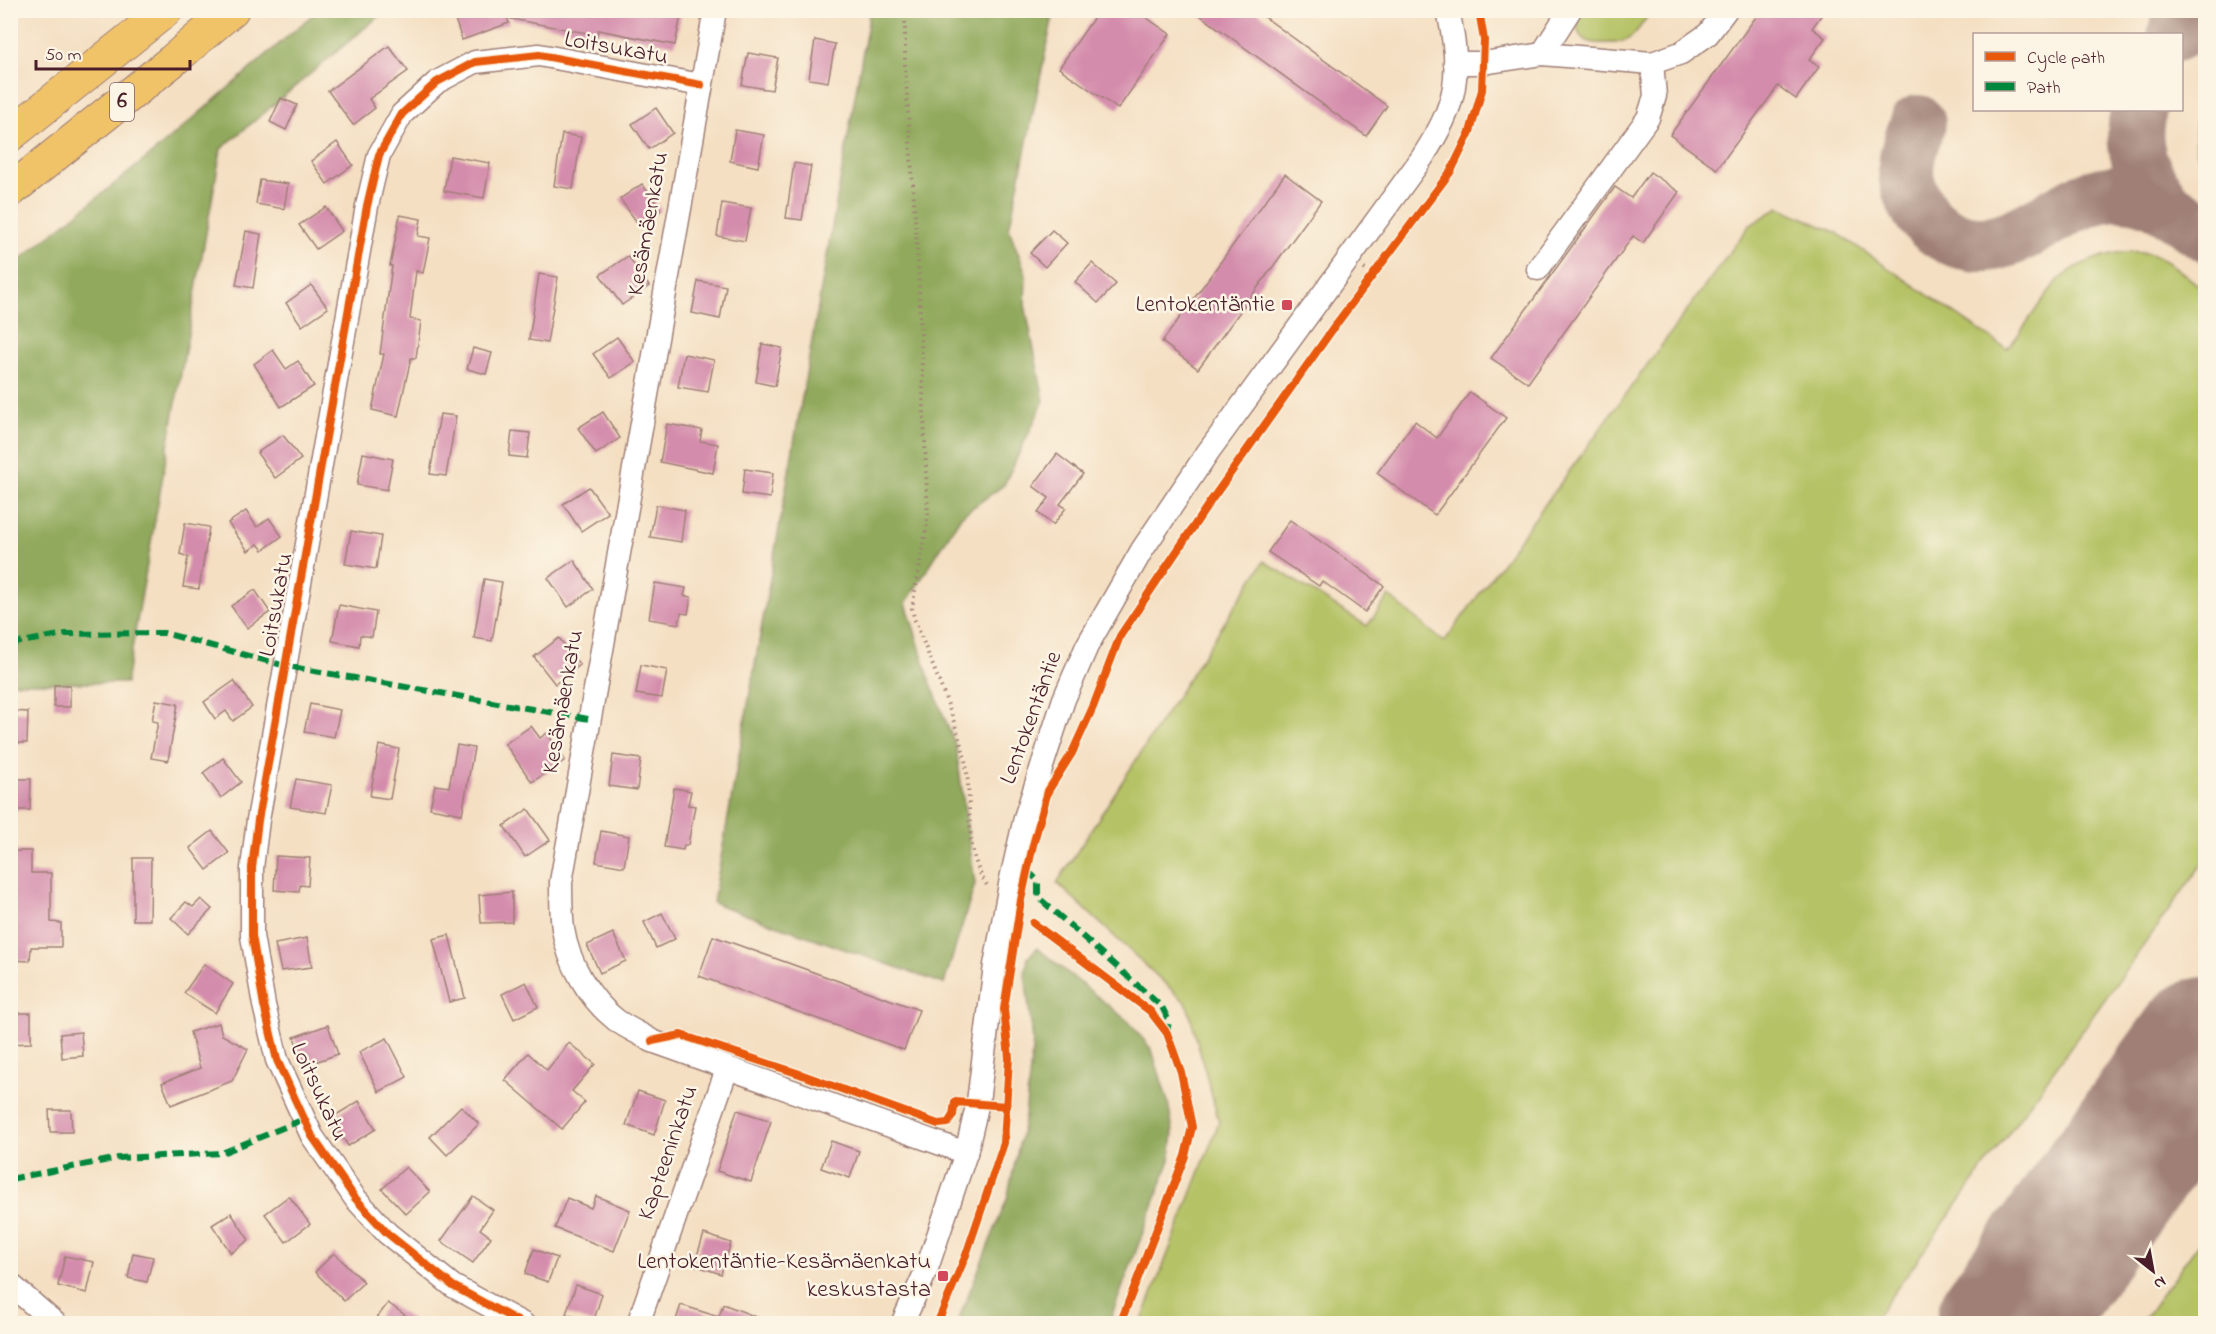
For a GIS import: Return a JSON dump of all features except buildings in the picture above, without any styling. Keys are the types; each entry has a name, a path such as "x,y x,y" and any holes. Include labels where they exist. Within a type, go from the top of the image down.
{"highway":[{"name":"6","path":"10,135 166,10"},
{"name":"6","path":"17,187 232,10"}],"street":[{"name":"Kesämäenkatu","path":"715,10 561,882 564,930 569,949 585,986 599,1004 617,1020 652,1041 966,1153"},
{"name":"Lentokentäntie","path":"902,1323 926,1271 966,1153 978,1102 995,965 1011,879 1025,818 1064,699 1087,646 1142,550 1208,452 1422,158 1441,128 1452,102 1455,81 1448,10"},
{"path":"1542,54 1570,10"},
{"path":"1455,63 1483,63 1542,54 1652,63 1681,53 1708,34 1726,10"},
{"name":"Loitsukatu","path":"523,1323 453,1286 387,1233 355,1198 312,1136 277,1060 264,1005 252,936 252,868 258,820 367,206 379,154 402,114 437,82 475,62 538,56 701,85"},
{"path":"1538,269 1648,118 1655,96 1652,63"},
{"name":"Kapteeninkatu","path":"638,1323 727,1069"},
{"path":"10,1284 56,1323"}],"path":[{"path":"905,10 905,65 919,274 928,518 912,608 964,753 974,857 982,879 992,892"},
{"path":"1366,285 1380,267"}],"green space":[{"path":"317,11 385,11 221,149 126,683 11,683 11,267 159,148"},
{"path":"870,11 1054,11 1009,229 1026,274 1025,305 1044,401 1004,485 961,516 906,603 930,681 956,747 975,884 944,984 713,903"},
{"path":"1582,11 1651,11 1631,38 1618,43 1600,43 1586,40 1579,33 1578,27"},
{"path":"2205,91 2205,175 2196,144 2196,122"},
{"path":"1779,207 1837,233 2007,349 2054,285 2072,270 2096,258 2123,252 2147,253 2170,264 2205,290 2205,860 1872,1323 1141,1323 1219,1122 1187,1004 1057,883 1264,561 1367,626 1389,596 1444,642 1749,226"},
{"path":"1037,948 1129,1022 1152,1050 1168,1102 1173,1132 1170,1160 1109,1323 957,1323 1007,1199 1025,1117 1033,1041 1025,974 1028,957"},
{"path":"2205,1234 2205,1323 2141,1323"}],"taxiway":[{"path":"2175,33 2182,10"},
{"path":"2139,111 2135,136 2140,160 2164,204"},
{"path":"1918,123 1907,157 1906,177 1919,210 1937,229 1950,237 1973,244 1995,243 2015,236 2077,204 2098,196 2121,193 2156,201 2206,234"}],"runway":[{"path":"2006,1324 2206,1047"}],"marked path":[{"path":"10,644 66,634 164,633 286,666 589,719"},
{"path":"1027,870 1038,881 1038,897 1162,1007 1169,1021 1167,1033"},
{"path":"10,1179 119,1158 222,1153 304,1119"}],"cycle path":[{"path":"937,1324 966,1255 1004,1143 1009,1058 1004,1009 1021,900 1048,791 1072,753 1093,707 1120,636 1210,502 1337,323 1451,171 1470,132 1482,90 1484,40 1479,10"},
{"path":"523,1324 453,1286 387,1233 355,1198 312,1136 277,1060 264,1005 252,936 252,868 258,820 367,206 379,155 402,114 437,82 475,62 539,55 701,85"},
{"path":"1033,923 1150,1011 1167,1033 1181,1072 1192,1127 1185,1156 1120,1324"},
{"path":"652,1041 681,1035 797,1073 938,1124 948,1123 953,1115 955,1102 1007,1106"}],"place":[{"name":"Lentokentäntie","path":"1287,305"},
{"name":"Lentokentäntie-Kesämäenkatu keskustasta","path":"943,1276"}]}
